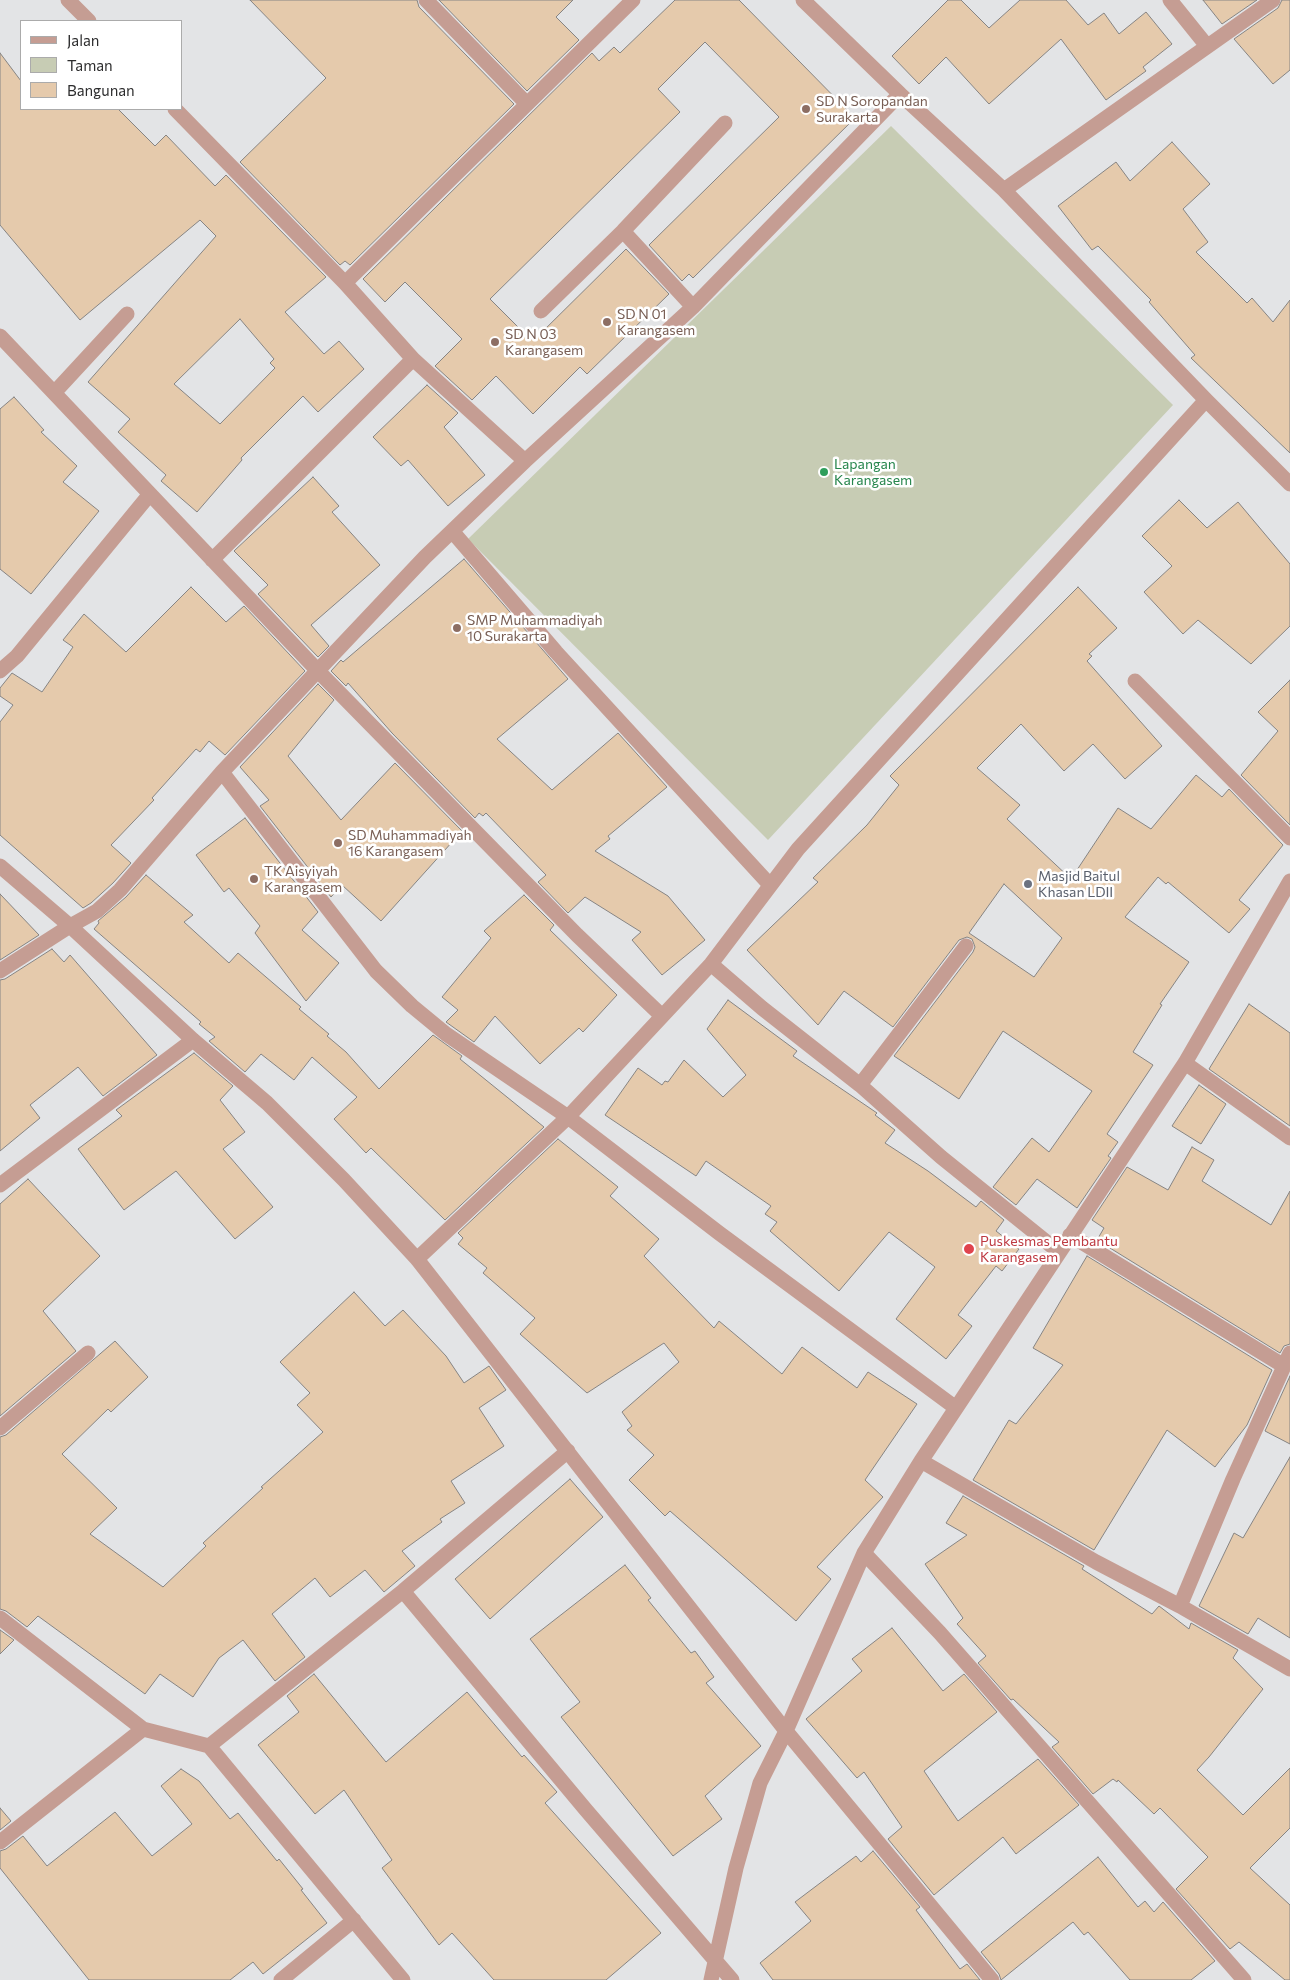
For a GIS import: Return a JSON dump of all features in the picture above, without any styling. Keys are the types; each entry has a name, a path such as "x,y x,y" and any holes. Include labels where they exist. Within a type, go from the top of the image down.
{"street":[{"path":"68,0 88,20"},
{"path":"426,0 527,104"},
{"path":"345,282 633,0"},
{"path":"804,0 900,94 1004,190 1206,400 1290,484"},
{"path":"1170,0 1207,46"},
{"path":"1004,190 1273,0"},
{"path":"0,971 97,910 120,890 222,772 425,557 525,461 693,307 900,94"},
{"path":"176,110 345,282 413,359 525,461"},
{"path":"541,311 623,231 725,123"},
{"path":"623,231 693,307"},
{"path":"54,393 127,314"},
{"path":"0,336 318,671 577,935 662,1016"},
{"path":"212,560 413,359"},
{"path":"417,1258 568,1117 711,964 798,849 1206,400"},
{"path":"0,671 17,656 150,494"},
{"path":"452,531 556,652 770,885"},
{"path":"1135,681 1290,838"},
{"path":"222,772 376,971 412,1006 446,1034 568,1117 719,1234 956,1408"},
{"path":"0,866 70,926 193,1040 267,1103 344,1180 417,1258 786,1731 992,1980"},
{"path":"711,1980 736,1868 760,1783 786,1731 864,1553 920,1461 1185,1063 1290,882"},
{"path":"860,1085 966,946"},
{"path":"711,964 762,1008 860,1085 941,1157 1059,1252"},
{"path":"0,1184 193,1040"},
{"path":"1185,1063 1290,1138"},
{"path":"1070,1235 1287,1359 1233,1479 1180,1606"},
{"path":"0,1428 88,1353"},
{"path":"209,1746 403,1591 568,1451"},
{"path":"920,1461 1096,1562 1180,1606 1290,1669"},
{"path":"864,1553 940,1633 1244,1980"},
{"path":"403,1591 586,1810 716,1958 732,1980"},
{"path":"0,1618 143,1729 209,1746 403,1980"},
{"path":"0,1842 143,1729"},
{"path":"281,1980 354,1920"}],"green space":[{"name":"Lapangan Karangasem","path":"891,126 1173,405 768,840 468,539"}],"building":[{"path":"250,0 417,0 419,7 514,104 350,265 345,261 340,265 240,162 326,78"},
{"path":"439,0 573,0 556,17 579,40 527,91"},
{"path":"675,0 739,0 855,118 693,278 689,274 682,281 649,245 779,117 705,42 658,89 680,112 490,299 529,338 532,335 535,339 626,249 669,294 587,374 580,367 533,414 496,376 472,400 435,366 462,339 405,282 385,302 363,279 592,53 599,61 614,47 620,53"},
{"path":"948,0 961,0 989,28 1020,0 1066,0 1088,25 1104,13 1119,34 1146,12 1172,44 1143,67 1146,71 1106,100 1061,39 989,104 946,57 919,84 892,56"},
{"path":"1203,0 1257,0 1222,24"},
{"path":"1282,0 1290,0 1290,70 1273,84 1234,39 1278,8"},
{"path":"0,53 20,80 20,110 119,110 155,146 166,135 215,186 226,175 326,277 285,312 324,354 339,341 364,369 318,412 303,396 241,458 242,460 197,512 161,481 166,475 118,432 130,419 88,382 216,236 200,220 80,320 0,225","holes":["240,319 274,359 270,363 275,368 220,424 174,384"]},
{"path":"1172,142 1210,184 1183,209 1208,242 1196,252 1247,303 1252,298 1273,322 1290,300 1290,453 1191,358 1195,355 1149,302 1151,300 1098,246 1092,250 1058,206 1116,162 1130,181"},
{"path":"427,385 458,413 444,427 485,475 448,506 408,460 401,466 373,437"},
{"path":"14,397 44,430 41,432 77,466 63,482 99,511 31,594 0,569 0,409"},
{"path":"313,477 339,506 332,512 380,565 311,625 329,646 318,657 258,594 268,585 234,551"},
{"path":"1179,500 1207,528 1238,502 1290,564 1290,626 1251,664 1198,620 1183,634 1144,592 1172,566 1142,536"},
{"path":"464,559 568,679 497,739 552,790 618,733 667,787 608,836 610,839 595,851 668,896 705,940 662,975 632,940 641,932 585,897 568,913 538,882 546,875 486,813 483,816 479,813 475,818 392,733 348,683 346,686 331,671 341,660 343,662"},
{"path":"191,587 226,622 244,606 305,671 225,755 209,741 200,752 196,749 152,798 154,800 111,845 131,863 113,883 83,908 0,835 0,722 13,705 0,696 0,688 12,673 42,692 73,647 63,640 84,614 126,652"},
{"path":"1078,587 1117,628 1089,654 1092,656 1087,661 1162,746 1125,779 1093,744 1064,771 1021,724 977,768 1020,805 1007,819 1071,879 1118,808 1151,829 1196,775 1222,797 1229,789 1283,845 1239,900 1250,909 1229,933 1168,882 1166,884 1158,877 1125,917 1189,962 1160,1004 1162,1005 1133,1052 1153,1065 1107,1134 1118,1142 1108,1156 1111,1158 1077,1208 1037,1179 1016,1205 993,1187 1032,1138 1049,1152 1092,1091 1003,1031 959,1099 894,1056 973,952 975,947 972,939 967,937 959,940 893,1027 844,991 818,1025 747,950 818,882 813,878 867,825 899,785 890,776","holes":["1004,884 1062,938 1034,977 969,933"]},
{"path":"1290,680 1290,825 1241,775 1278,731 1258,712"},
{"path":"318,684 334,700 288,756 341,820 395,763 462,831 381,921 342,885 331,897 260,806 269,800 240,767"},
{"path":"245,818 318,912 302,930 339,963 306,1001 255,933 260,926 229,888 224,892 196,855"},
{"path":"146,875 193,915 184,922 229,963 238,953 301,1007 299,1009 329,1034 327,1036 346,1052 379,1089 433,1035 462,1056 460,1059 544,1127 445,1220 371,1148 366,1153 334,1119 357,1097 312,1057 294,1080 261,1054 245,1072 209,1041 215,1037 199,1024 201,1022 94,929 99,923 98,921 126,897"},
{"path":"0,894 39,935 0,960"},
{"path":"524,895 554,925 550,930 617,995 583,1032 579,1028 540,1064 495,1016 474,1042 446,1022 458,1010 442,997 491,938 484,931"},
{"path":"52,949 64,962 70,955 157,1055 103,1096 78,1067 30,1105 40,1118 0,1151 0,980 5,979"},
{"path":"728,1000 797,1051 793,1056 877,1113 875,1115 895,1130 885,1143 928,1171 976,1207 981,1201 1004,1220 996,1231 1019,1249 1002,1271 996,1266 958,1315 972,1326 946,1359 896,1319 935,1267 889,1232 839,1291 770,1231 777,1222 765,1214 771,1206 706,1161 696,1176 605,1115 638,1068 662,1085 665,1081 668,1082 684,1060 723,1097 746,1075 707,1029"},
{"path":"1249,1004 1290,1033 1290,1126 1209,1069"},
{"path":"194,1053 233,1086 220,1100 245,1132 223,1149 273,1207 235,1239 176,1171 124,1210 78,1149 122,1116 116,1110"},
{"path":"1199,1085 1226,1104 1201,1144 1172,1126"},
{"path":"558,1139 618,1187 610,1196 659,1239 644,1256 714,1328 719,1321 782,1374 802,1347 857,1388 868,1372 917,1404 865,1480 883,1497 817,1567 831,1579 796,1621 670,1511 665,1516 629,1480 654,1455 627,1430 632,1426 622,1412 679,1362 664,1343 587,1393 520,1334 535,1318 483,1273 487,1268 458,1244 463,1238 458,1233"},
{"path":"1192,1147 1214,1160 1202,1181 1271,1225 1290,1191 1290,1344 1284,1346 1280,1353 1097,1240 1104,1228 1092,1220 1127,1167 1168,1190"},
{"path":"28,1179 100,1256 43,1311 76,1351 0,1416 0,1204"},
{"path":"1087,1256 1272,1370 1247,1425 1215,1467 1167,1430 1094,1550 973,1480 1009,1420 1016,1424 1063,1365 1033,1348"},
{"path":"354,1292 385,1326 403,1310 446,1356 464,1383 489,1366 506,1390 479,1408 504,1446 451,1481 465,1503 440,1519 442,1522 402,1551 415,1566 384,1592 365,1570 330,1597 315,1578 272,1614 305,1657 275,1681 243,1640 219,1658 193,1697 160,1674 145,1694 38,1616 27,1627 6,1611 0,1609 0,1437 6,1435 115,1341 148,1377 111,1412 108,1409 62,1454 117,1508 90,1534 163,1587 206,1546 203,1543 263,1488 261,1487 323,1432 297,1405 310,1393 280,1362"},
{"path":"1290,1376 1290,1444 1265,1431"},
{"path":"1290,1457 1290,1638 1258,1618 1248,1634 1199,1606 1234,1533 1243,1538"},
{"path":"570,1479 603,1517 490,1619 455,1579"},
{"path":"963,1496 1084,1566 1082,1569 1152,1614 1159,1606 1189,1629 1191,1623 1238,1650 1233,1658 1263,1689 1197,1770 1243,1815 1290,1768 1290,1828 1250,1868 1290,1905 1290,1980 1285,1980 1239,1942 1230,1949 1176,1889 1208,1857 1160,1808 1154,1814 1118,1780 1117,1782 1113,1779 1093,1794 1052,1747 1059,1742 1013,1699 1011,1700 978,1663 986,1656 957,1624 963,1618 925,1564 967,1535 946,1523"},
{"path":"625,1565 651,1598 648,1600 691,1653 695,1651 714,1677 706,1683 761,1746 705,1796 722,1819 673,1856 561,1717 580,1702 530,1639"},
{"path":"892,1628 943,1691 964,1674 997,1712 924,1771 958,1821 1038,1759 1079,1805 1016,1854 1003,1837 934,1895 888,1839 902,1827 864,1772 857,1778 806,1719 862,1671 852,1659"},
{"path":"0,1630 14,1640 0,1654"},
{"path":"314,1674 386,1762 467,1692 522,1757 524,1755 557,1792 545,1803 661,1933 606,1980 494,1980 452,1933 439,1945 382,1868 392,1860 344,1790 315,1814 258,1745 299,1712 287,1696"},
{"path":"181,1769 199,1781 230,1819 238,1813 277,1861 279,1859 327,1923 263,1974 253,1962 230,1980 89,1980 0,1868 0,1851 6,1849 23,1836 47,1866 115,1812 152,1856 192,1824 161,1786"},
{"path":"0,1808 11,1821 0,1830"},
{"path":"873,1851 920,1907 916,1910 960,1969 967,1964 980,1980 773,1980 760,1963 811,1921 795,1902 856,1856 861,1862"},
{"path":"1098,1857 1138,1907 1145,1901 1154,1912 1163,1902 1215,1961 1191,1980 1130,1980 1088,1932 1084,1935 1073,1922 1001,1980 999,1974 981,1952"}],"place":[{"name":"SD N Soropandan Surakarta","path":"806,109"},
{"name":"SD N 01 Karangasem","path":"607,322"},
{"name":"SD N 03 Karangasem","path":"495,342"},
{"name":"Lapangan Karangasem","path":"824,472"},
{"name":"SMP Muhammadiyah 10 Surakarta","path":"457,628"},
{"name":"SD Muhammadiyah 16 Karangasem","path":"338,843"},
{"name":"TK Aisyiyah Karangasem","path":"254,879"},
{"name":"Masjid Baitul Khasan LDII","path":"1028,884"},
{"name":"Puskesmas Pembantu Karangasem","path":"969,1249"}]}
